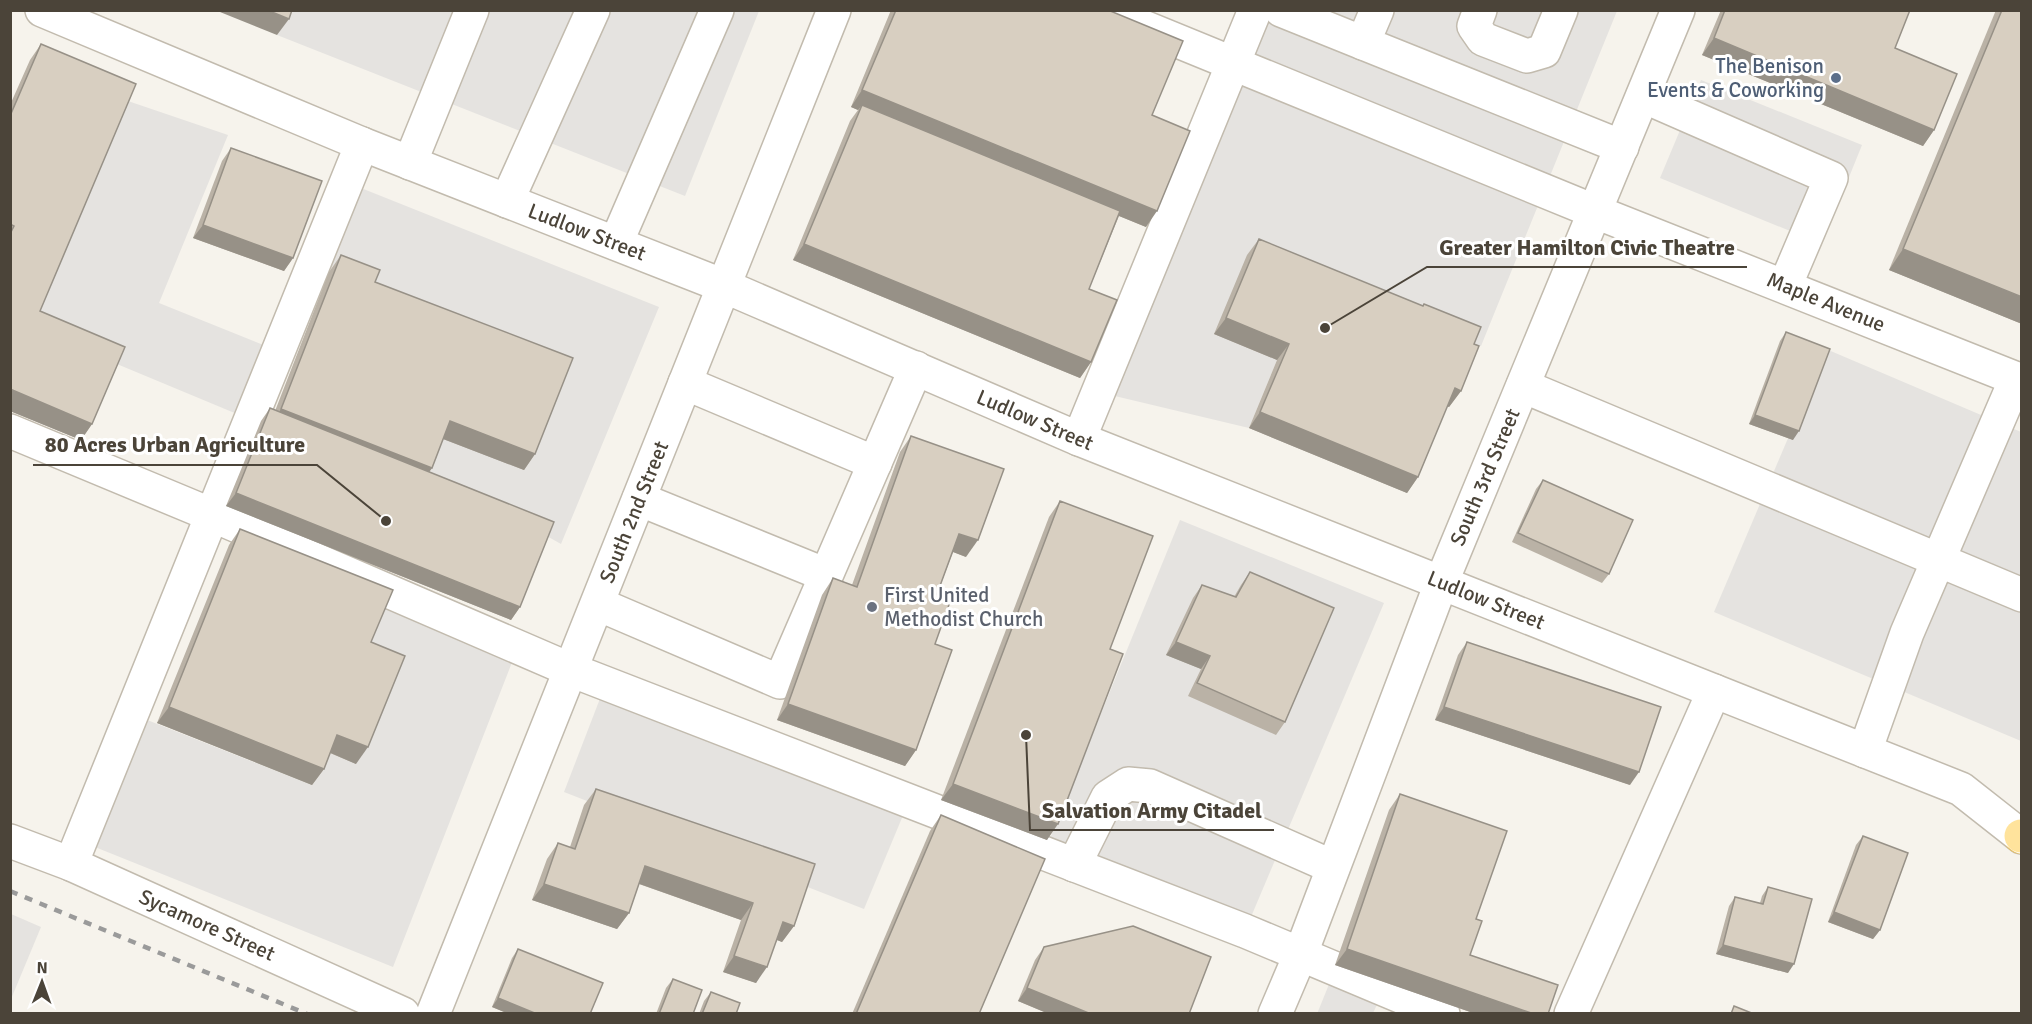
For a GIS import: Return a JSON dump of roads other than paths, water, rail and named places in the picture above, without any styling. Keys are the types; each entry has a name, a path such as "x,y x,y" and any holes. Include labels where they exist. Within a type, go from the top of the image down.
{"street":[{"name":"Ludlow Street","path":"42,10 362,144 724,286 1078,439 1442,581 1483,600 1961,789 2021,837"},
{"path":"410,163 472,10"},
{"path":"507,201 593,10"},
{"path":"616,243 717,10"},
{"name":"South 2nd Street","path":"433,1014 834,10"},
{"name":"Maple Avenue","path":"1102,10 1596,212 2019,380"},
{"path":"1078,439 1255,10"},
{"path":"1281,10 1622,147"},
{"path":"1363,43 1377,10"},
{"path":"1480,10 1474,26 1483,39 1527,56 1544,51 1561,10"},
{"name":"South 3rd Street","path":"1275,1014 1301,953 1442,581 1678,10"},
{"path":"1643,96 1832,178 1785,286"},
{"path":"71,864 362,144"},
{"path":"598,604 780,682 916,368"},
{"path":"1865,751 1907,633 2019,380"},
{"path":"685,383 875,463"},
{"path":"1523,386 2022,595"},
{"path":"10,431 212,515 571,670 1301,953 1443,1014"},
{"path":"639,499 826,575"},
{"path":"1571,1014 1714,691"},
{"path":"1074,865 1108,797 1128,784 1150,786 1333,867"},
{"name":"Sycamore Street","path":"10,841 71,864 403,1014"}],"railway":[{"path":"10,891 307,1014"}],"place":[{"name":"The Benison Events & Coworking","path":"1836,78"},
{"name":"Greater Hamilton Civic Theatre","path":"1325,328"},
{"name":"80 Acres Urban Agriculture","path":"386,521"},
{"name":"First United Methodist Church","path":"872,607"},
{"name":"Salvation Army Citadel","path":"1026,735"}]}
